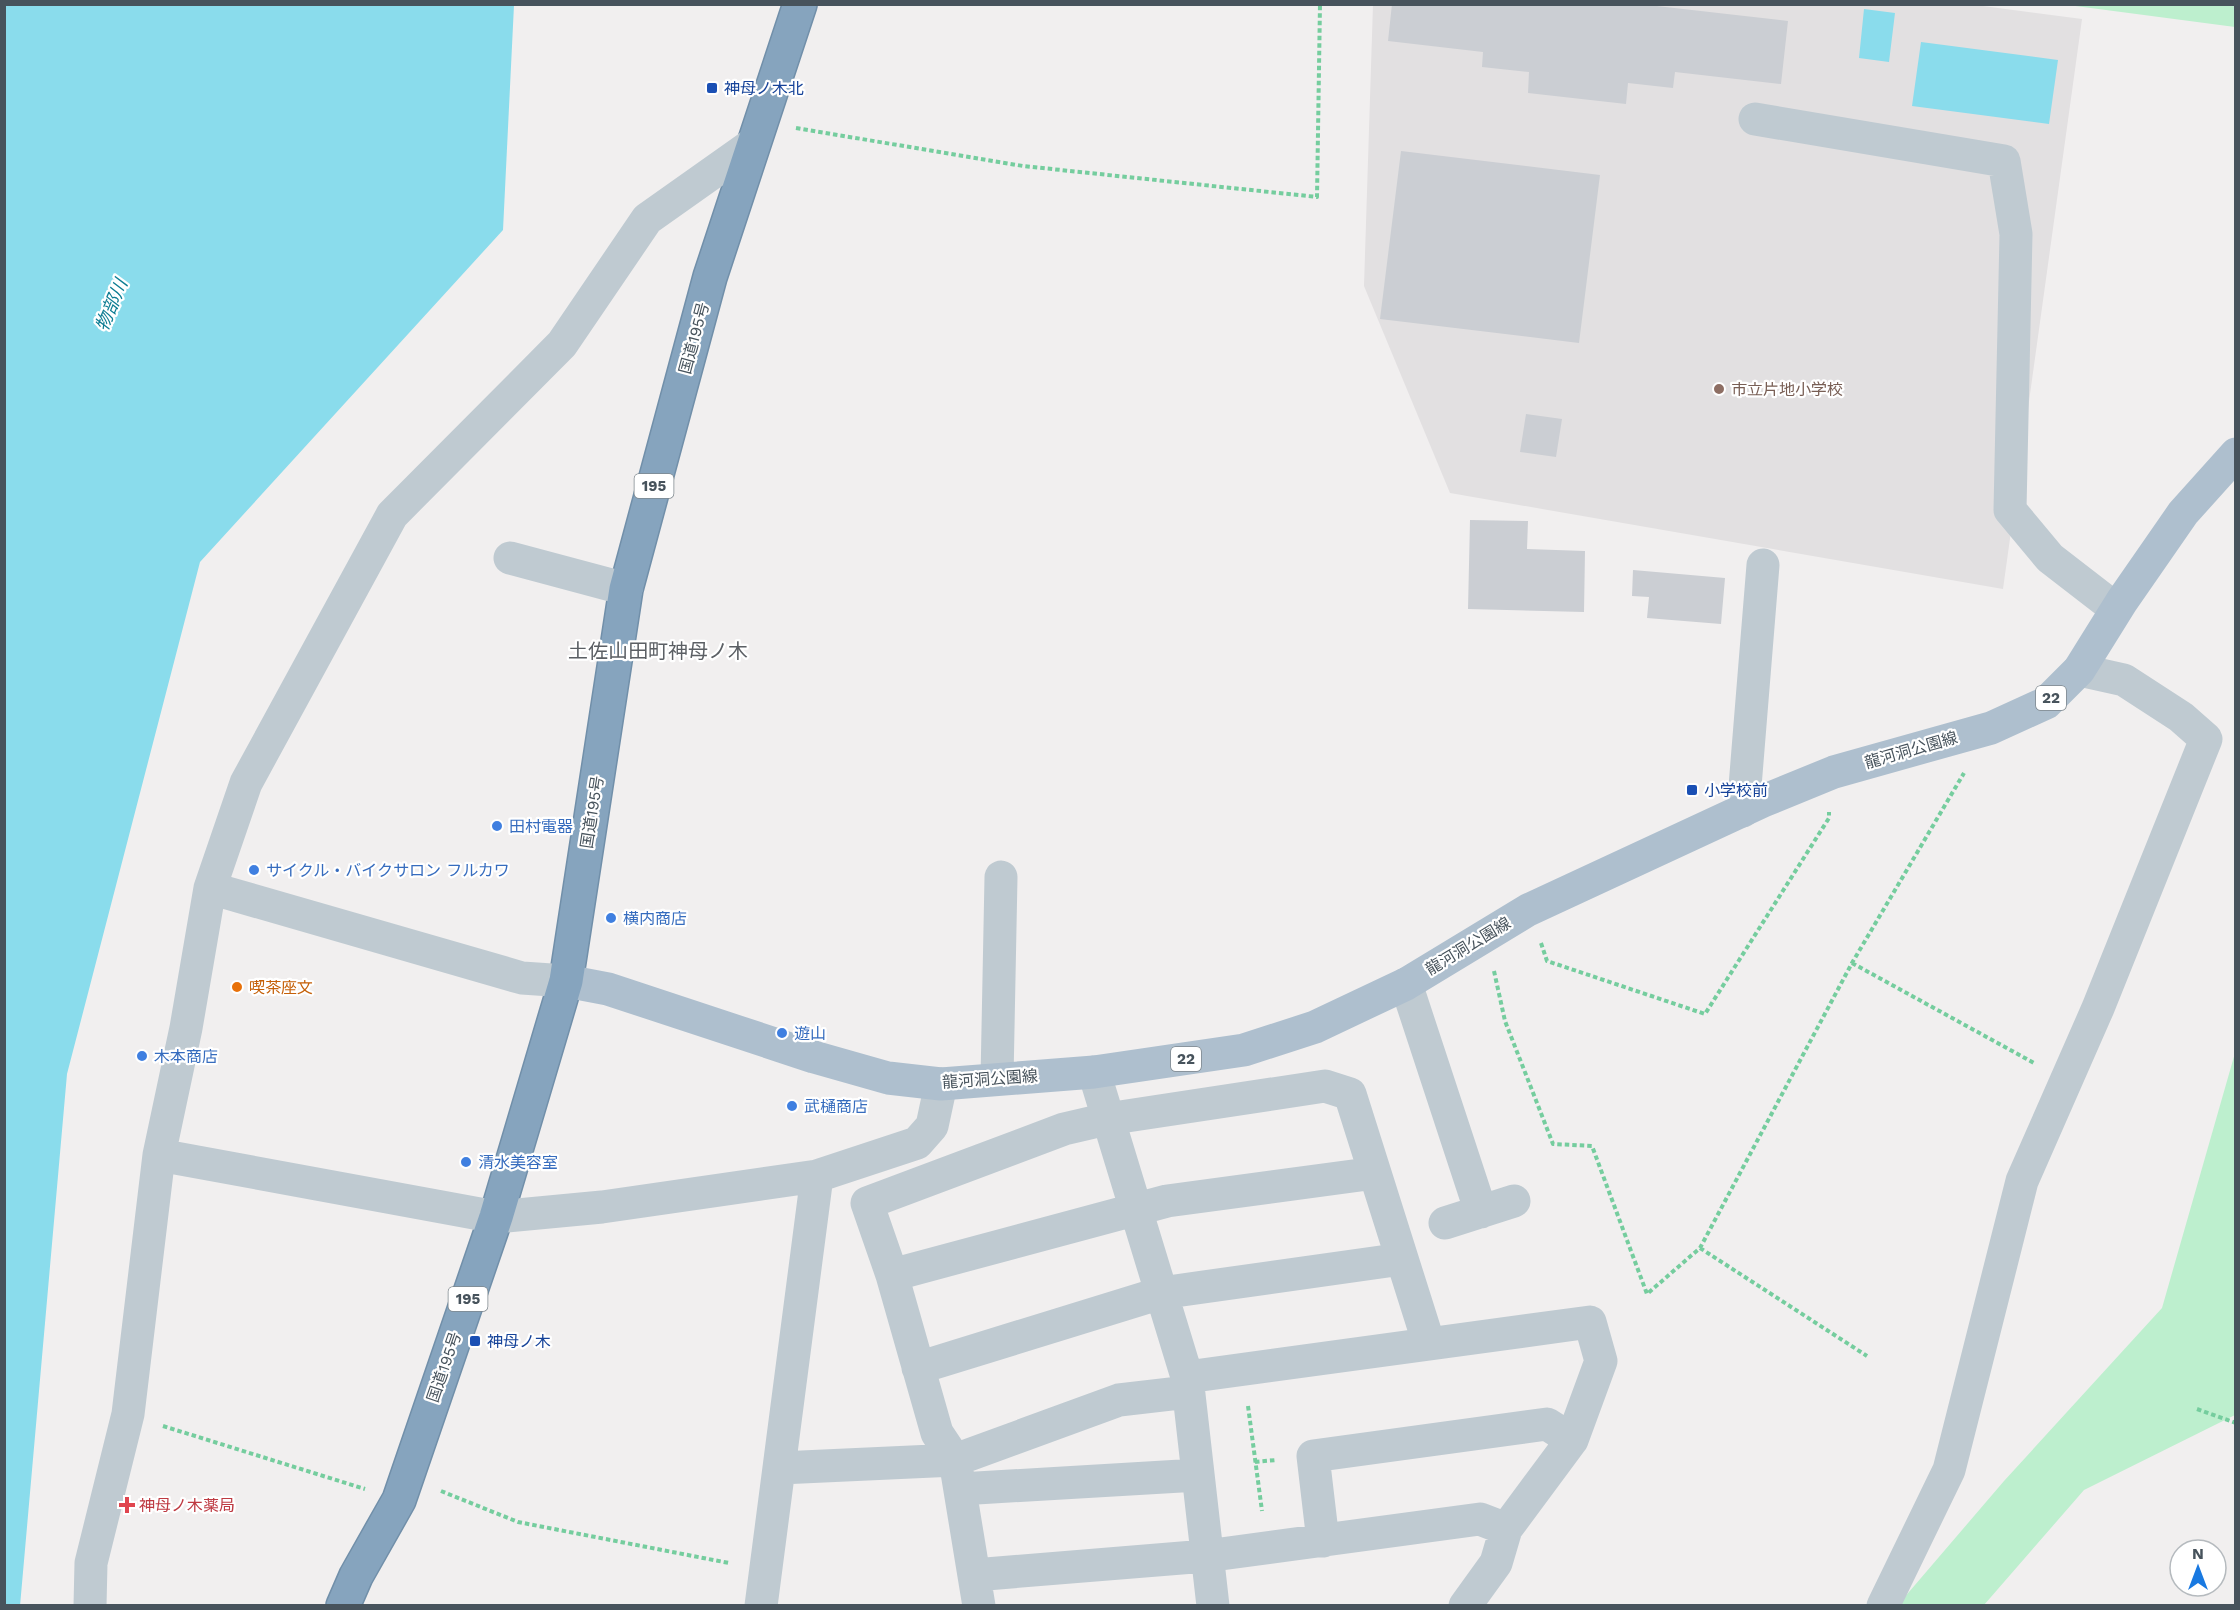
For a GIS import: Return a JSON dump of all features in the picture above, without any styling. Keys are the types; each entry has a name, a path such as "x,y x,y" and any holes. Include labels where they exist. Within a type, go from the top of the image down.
{"highway":[{"name":"国道195号","path":"343,1605 403,1489 496,1217 566,981 626,589 710,277 800,4"}],"main road":[{"name":"龍河洞公園線","path":"566,981 608,989 814,1057 888,1078 941,1084 1094,1072 1244,1050 1315,1027 1406,984 1528,910 1743,811 1834,772 1991,728 2046,703 2079,670 2116,609 2183,513 2235,454"}],"street":[{"path":"1755,118 2004,161 2016,234 2010,510 2050,558 2116,609"},
{"path":"90,1605 91,1563 128,1414 159,1155 186,1028 210,888 246,783 392,515 562,344 647,219 756,133"},
{"path":"510,558 626,589"},
{"path":"1743,811 1763,565"},
{"path":"1882,1605 1948,1470 2022,1181 2098,1008 2206,739 2181,717 2124,680 2079,670"},
{"path":"997,1079 1000,877"},
{"path":"210,888 522,978 566,981"},
{"path":"1406,984 1481,1212"},
{"path":"1094,1072 1188,1385 1213,1605"},
{"path":"159,1155 496,1217 602,1207 817,1176 917,1143 932,1126 941,1084"},
{"path":"1429,1344 1350,1094 1325,1086 1107,1119 1064,1129 867,1203 892,1275 937,1433 957,1475 977,1590 1480,1519 1506,1529"},
{"path":"892,1275 1167,1201 1375,1173"},
{"path":"761,1605 817,1176"},
{"path":"1446,1223 1514,1201"},
{"path":"918,1368 1161,1293 1402,1259"},
{"path":"957,1475 1119,1400 1244,1370 1590,1322 1601,1361 1572,1440 1506,1529 1496,1563 1465,1605"},
{"path":"1323,1541 1313,1456 1547,1424 1572,1440"},
{"path":"780,1468 957,1475 1198,1475"}],"path":[{"path":"756,133 1023,166 1317,197 1320,4"},
{"path":"1486,935 1505,1021 1553,1144 1592,1146 1647,1294 1700,1248 1852,963 1991,728"},
{"path":"1528,910 1547,962 1705,1014 1829,818 1834,772"},
{"path":"1852,963 2066,1081"},
{"path":"1700,1248 1867,1356"},
{"path":"1244,1370 1268,1548"},
{"path":"2197,1409 2235,1423"},
{"path":"128,1414 518,1522 766,1570"}],"shaded area":[{"name":"市立片地小学校","path":"1968,4 2082,19 2003,589 1450,493 1364,286 1373,5"}],"green space":[{"path":"2068,5 2235,5 2235,27"},
{"path":"2235,1053 2235,1415 2084,1490 1984,1605 1897,1606 2004,1481 2162,1308"}],"water":[{"name":"物部川","path":"5,4 514,5 503,230 200,562 67,1074 20,1606 4,1605"},
{"path":"1864,9 1895,13 1889,62 1859,58"},
{"path":"1921,42 2058,60 2049,124 1912,106"}],"building":[{"path":"1392,4 1639,4 1788,21 1781,84 1675,72 1673,88 1628,83 1626,104 1528,93 1529,72 1482,67 1483,52 1388,41"},
{"path":"1401,151 1600,175 1579,343 1380,319"},
{"path":"1526,414 1562,419 1556,457 1520,452"},
{"path":"1470,520 1528,521 1527,549 1585,551 1584,612 1468,609"},
{"path":"1633,570 1725,578 1721,624 1647,618 1649,597 1632,596"}],"place":[{"name":"神母ノ木北","path":"712,88"},
{"name":"市立片地小学校","path":"1719,389"},
{"name":"小学校前","path":"1692,790"},
{"name":"田村電器","path":"497,826"},
{"name":"サイクル・バイクサロン フルカワ","path":"254,870"},
{"name":"横内商店","path":"611,918"},
{"name":"喫茶座文","path":"237,987"},
{"name":"遊山","path":"782,1033"},
{"name":"木本商店","path":"142,1056"},
{"name":"武樋商店","path":"792,1106"},
{"name":"清水美容室","path":"466,1162"},
{"name":"神母ノ木","path":"475,1341"},
{"name":"神母ノ木薬局","path":"127,1505"}],"district":[{"name":"土佐山田町神母ノ木","path":"658,651"}]}
